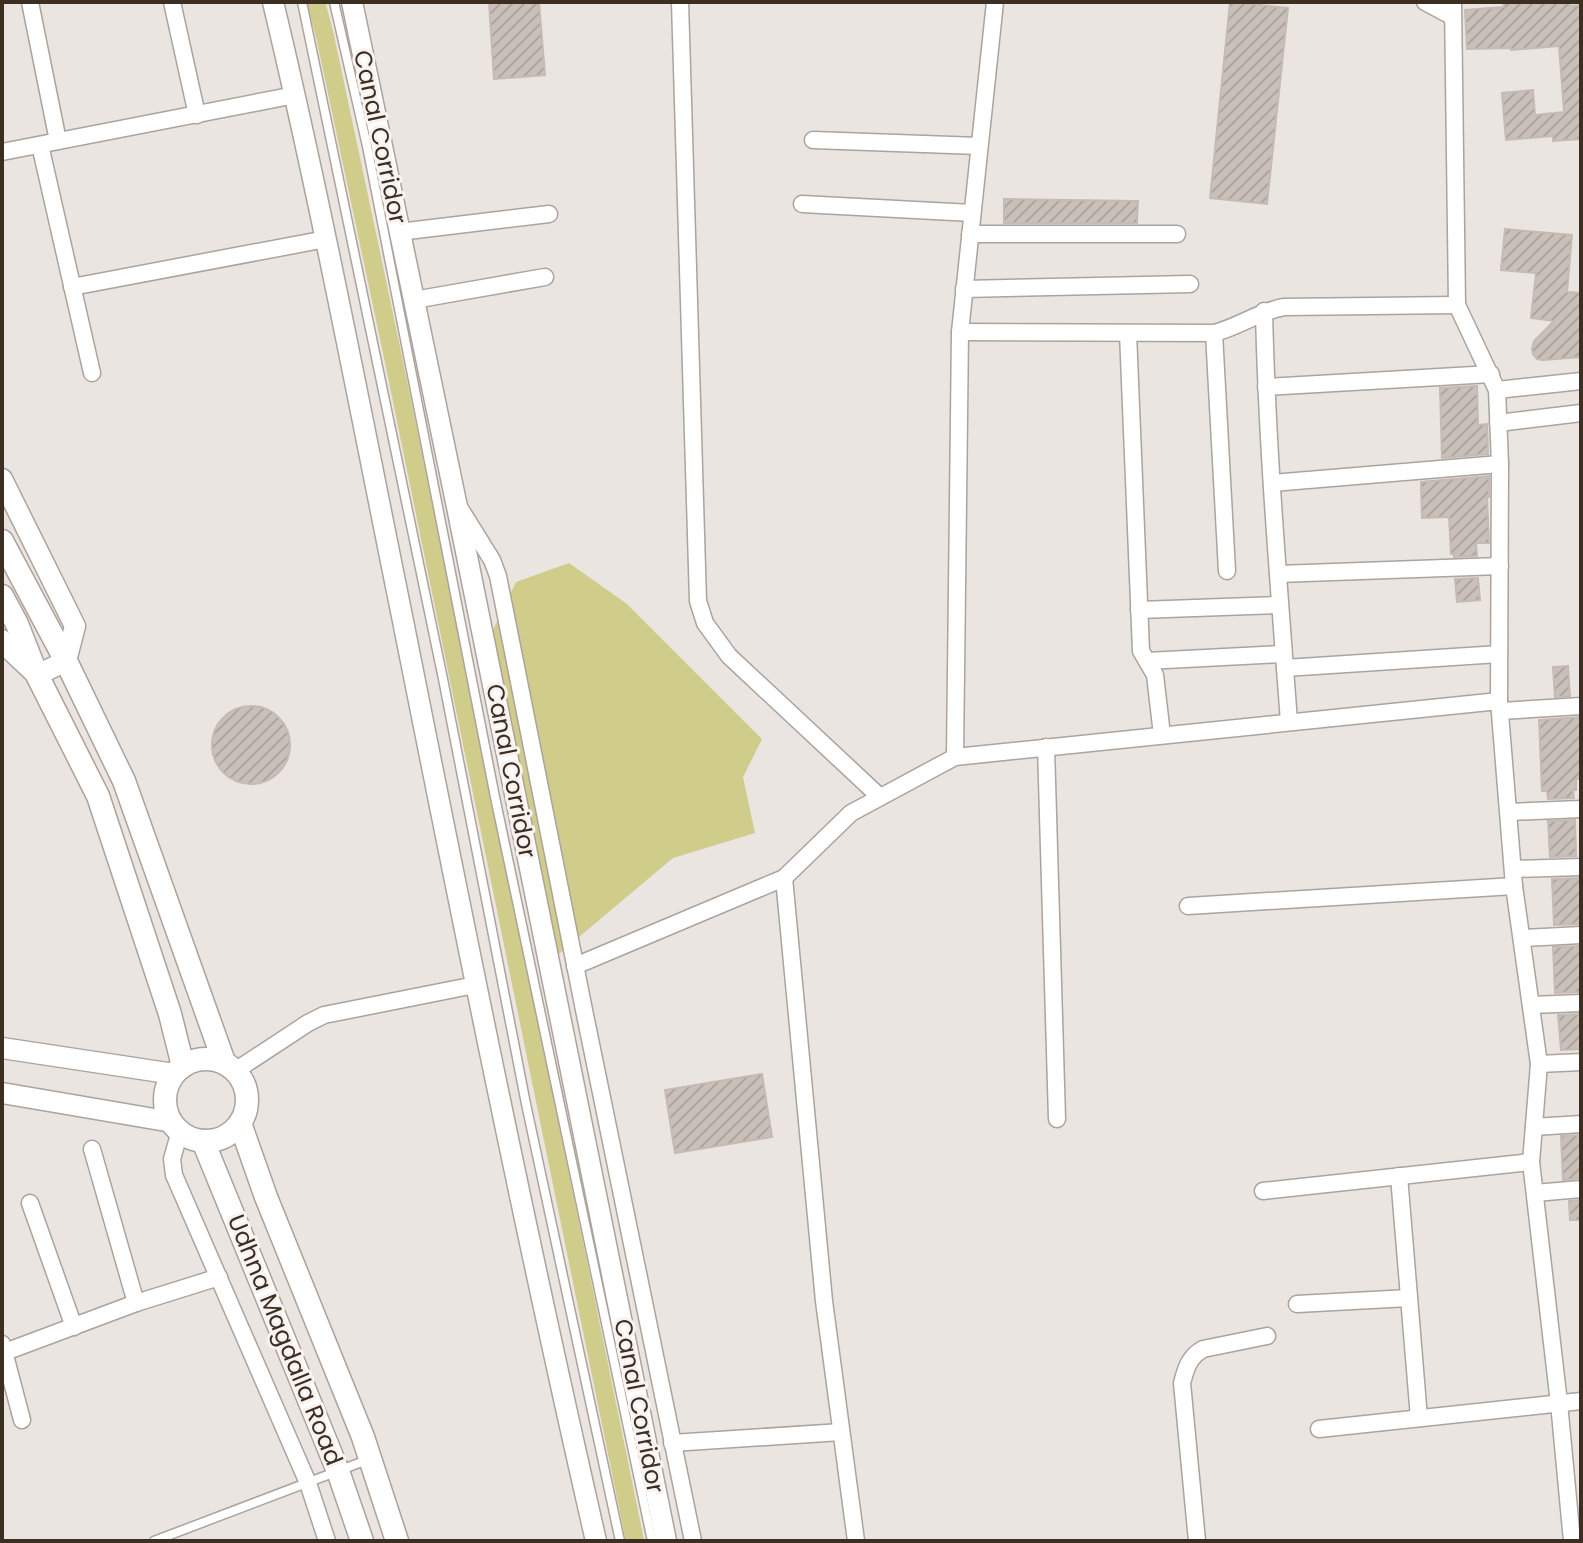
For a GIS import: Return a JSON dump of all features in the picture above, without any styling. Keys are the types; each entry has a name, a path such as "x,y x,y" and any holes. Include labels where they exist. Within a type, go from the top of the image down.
{"main road":[{"path":"2,541 66,661 124,781 230,1066 244,1082 246,1110 240,1123 230,1133 217,1139 203,1141 191,1138 176,1126 166,1110 168,1085 179,1070 196,1060 210,1058 230,1066"},
{"path":"2,596 9,632 37,675 98,796 170,1014 179,1070"},
{"path":"240,1123 266,1197 357,1423 397,1541"},
{"name":"Udhna Magdalla Road","path":"203,1141 338,1471 362,1541"}],"street":[{"path":"30,2 58,141"},
{"path":"172,2 197,115"},
{"path":"273,2 326,239 550,1343 596,1541"},
{"name":"Canal Corridor","path":"352,2 666,1541"},
{"path":"680,2 698,601 705,623 729,656 880,797"},
{"path":"955,757 960,332 995,2"},
{"path":"1425,2 1453,9 1457,305 1494,382 1498,423 1500,706 1513,878 1539,1064 1531,1162 1572,1541"},
{"path":"2,152 295,95"},
{"path":"813,140 979,146"},
{"path":"40,145 92,373"},
{"path":"802,204 972,213"},
{"path":"399,232 549,214"},
{"path":"970,234 1177,234"},
{"path":"72,287 326,239"},
{"path":"414,300 545,277"},
{"path":"964,289 1190,284"},
{"path":"960,332 1214,333 1264,311 1284,307 1457,305"},
{"path":"1264,311 1279,605 1289,722"},
{"path":"1128,333 1141,651 1155,675 1162,735"},
{"path":"1214,333 1227,571"},
{"path":"1266,387 1581,381"},
{"path":"1498,423 1581,413"},
{"path":"1272,483 1500,464"},
{"path":"2,479 75,626 66,661 37,675"},
{"path":"456,502 492,560 498,576 693,1541"},
{"path":"1278,574 1500,566"},
{"path":"1139,610 1279,605"},
{"path":"1147,661 1284,661 1499,654"},
{"path":"575,966 784,878 851,813 955,757 1289,722 1500,706 1581,706"},
{"path":"1046,747 1057,1119"},
{"path":"1509,812 1581,809"},
{"path":"1188,906 1513,878 1581,867"},
{"path":"784,878 823,1285 856,1541"},
{"path":"1522,938 1581,935"},
{"path":"230,1066 324,1015 475,985"},
{"path":"1531,1005 1581,1003"},
{"path":"2,1048 179,1070"},
{"path":"1539,1064 1581,1062"},
{"path":"2,1093 176,1126 172,1159 174,1175 308,1483 327,1541"},
{"path":"1534,1127 1581,1124"},
{"path":"92,1149 136,1303"},
{"path":"1263,1191 1531,1162"},
{"path":"1399,1176 1419,1418"},
{"path":"1535,1193 1581,1189"},
{"path":"30,1203 74,1327"},
{"path":"22,1420 3,1347 74,1327 136,1303 219,1277"},
{"path":"1297,1304 1409,1298"},
{"path":"1197,1541 1182,1383 1188,1363 1194,1354 1203,1349 1267,1336"},
{"path":"1319,1429 1581,1401"},
{"path":"672,1443 841,1432"}],"lane":[{"path":"302,2 443,679 530,1120 620,1541"},
{"path":"334,2 367,146 498,812 652,1541"},
{"path":"154,1541 370,1459"}],"shaded area":[{"path":"569,563 627,604 762,739 743,777 755,833 673,858 548,963 492,632 516,582"}],"building":[{"path":"489,2 539,2 545,75 494,79"},
{"path":"1230,2 1288,8 1267,204 1210,198"},
{"path":"1503,2 1570,2 1570,6 1581,5 1581,139 1553,141 1553,136 1506,140 1502,93 1533,90 1535,115 1564,112 1559,46 1511,50 1467,49 1465,10 1504,7"},
{"path":"1004,199 1138,201 1137,223 1004,223"},
{"path":"1505,229 1572,235 1567,292 1581,293 1581,357 1543,360 1533,354 1534,341 1554,321 1531,318 1536,273 1501,270"},
{"path":"1477,386 1478,425 1487,424 1488,454 1442,458 1440,388"},
{"path":"1489,476 1489,543 1476,543 1477,556 1454,557 1451,554 1449,517 1422,518 1421,482"},
{"path":"1478,578 1480,600 1457,602 1455,579"},
{"path":"1568,666 1570,696 1555,697 1553,667"},
{"path":"251,706 266,709 278,718 287,730 290,745 287,760 278,772 266,781 251,784 236,781 224,772 215,760 212,745 215,730 224,718 236,709"},
{"path":"1581,717 1581,779 1576,779 1574,798 1548,799 1547,791 1542,791 1539,720"},
{"path":"1575,820 1576,856 1550,857 1548,821"},
{"path":"1581,878 1581,924 1554,925 1552,879"},
{"path":"1581,946 1581,992 1555,993 1553,947"},
{"path":"1581,1014 1581,1049 1561,1050 1558,1015"},
{"path":"762,1074 772,1137 675,1153 665,1090"},
{"path":"1581,1135 1581,1178 1563,1180 1561,1136"},
{"path":"1581,1200 1581,1220 1570,1220 1569,1201"}],"waterway":[{"path":"316,2 392,352 635,1541"}]}
